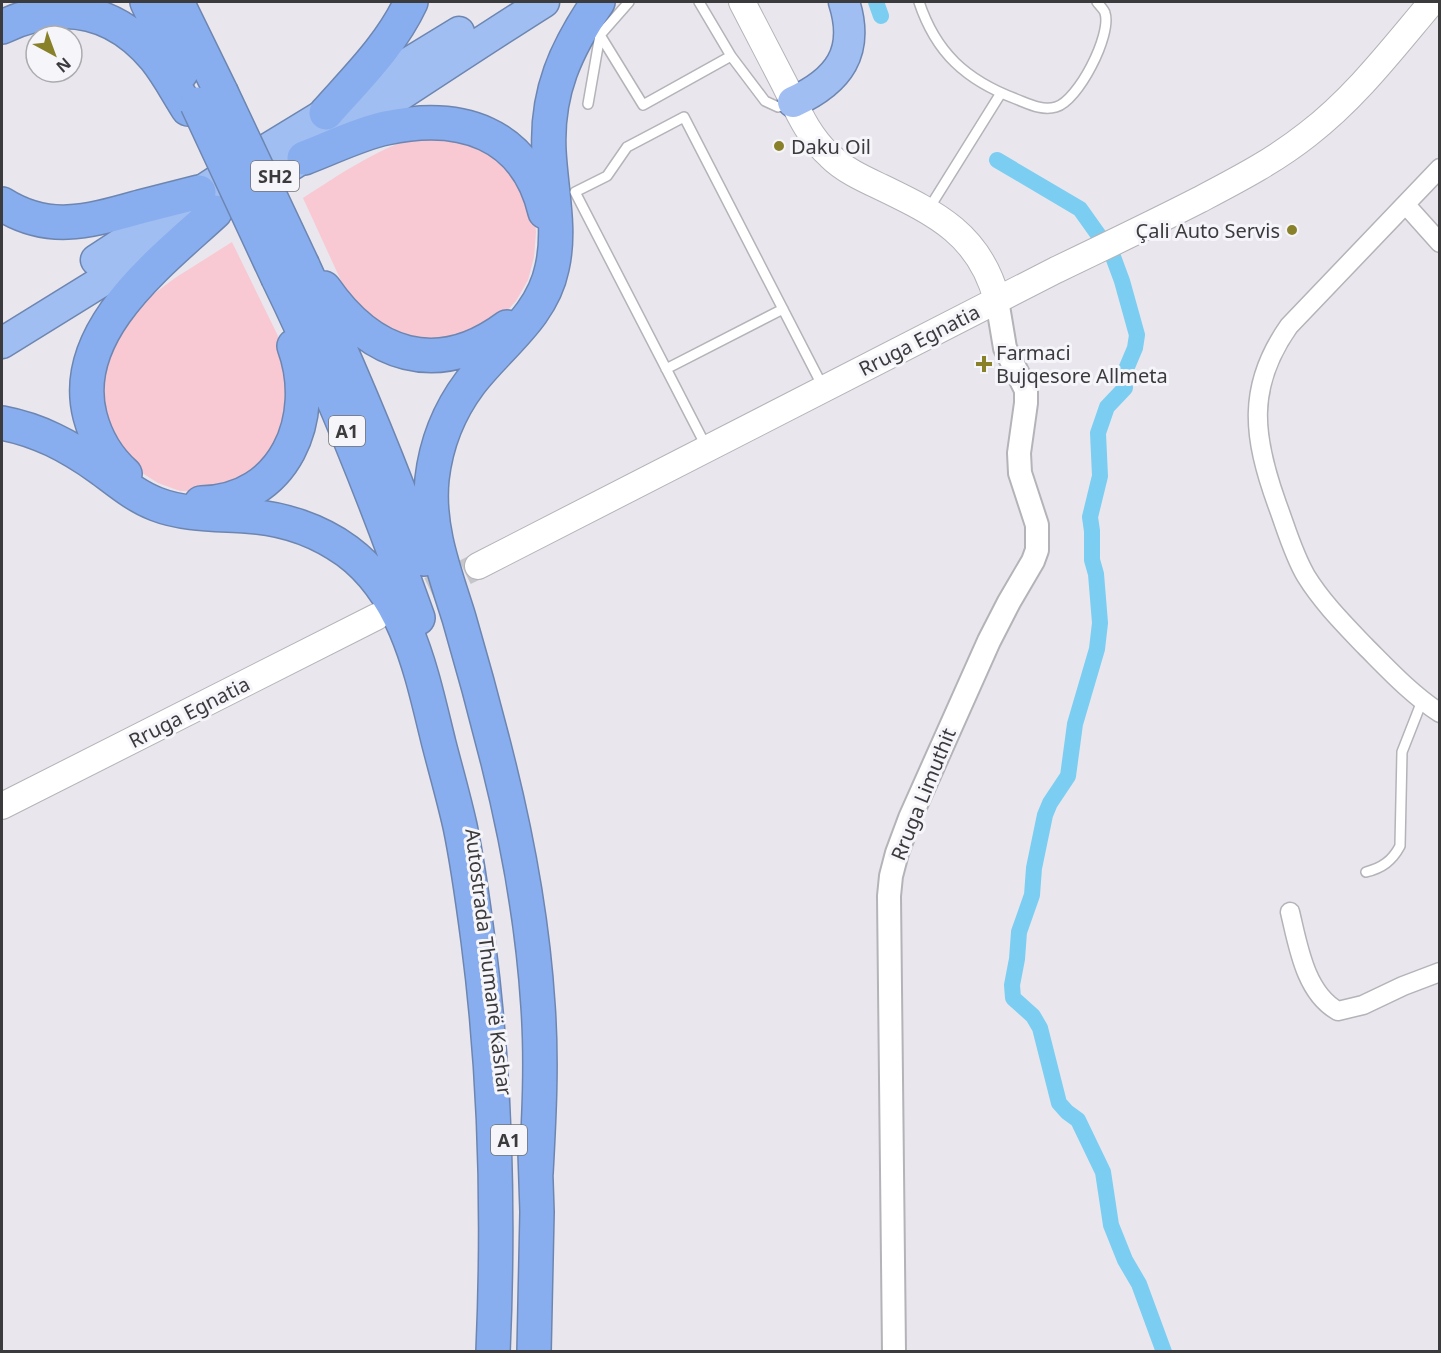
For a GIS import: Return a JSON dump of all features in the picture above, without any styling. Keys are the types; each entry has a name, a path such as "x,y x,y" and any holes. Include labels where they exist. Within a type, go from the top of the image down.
{"highway":[{"path":"147,2 208,99"},
{"path":"177,2 208,99"},
{"path":"197,2 208,99"},
{"path":"326,112 381,51 411,2"},
{"name":"SH2","path":"2,343 237,194 326,112 507,2"},
{"name":"SH2","path":"2,320 102,256 237,194 304,158 544,2"},
{"path":"495,873 513,824 481,693 438,550 432,506 432,482 440,441 447,421 459,399 471,382 531,315 548,284 556,231 549,153 552,97 569,50 598,2"},
{"path":"793,102 824,85 834,75 845,57 850,43 844,2"},
{"path":"2,27 33,14 63,9 95,16 128,33 208,99"},
{"name":"Autostrada Thumanë Kashar","path":"208,99 237,194 290,273 306,336 352,442 418,618 448,722 473,824 495,873 502,924 531,1054 537,1224 534,1352"},
{"path":"290,273 345,313 378,342 397,350 433,356 472,349 491,340 508,327 523,310 535,290 544,270 547,250 548,229 538,189 526,168 509,148 487,134 462,125 438,123 386,128 356,137 304,158"},
{"path":"237,194 150,271 120,305 108,324 92,361 87,395 96,434 111,460 136,484 154,495 172,501 210,503 227,500 257,486 268,478 289,451 302,419 303,382 298,357 290,273"},
{"path":"2,204 26,217 64,224 237,194"},
{"path":"2,423 40,433 55,440 136,494 154,503 190,512 263,518 298,525 333,542 357,559 398,611 412,645 432,714 460,825 495,873"},
{"path":"493,1352 497,1192 491,1057 502,924"},
{"name":"Autostrada Thumanë Kashar","path":"502,924 502,1026 509,1128 510,1247 506,1352"}],"main road":[{"name":"Rruga Egnatia","path":"478,566 997,300 989,274 957,231 928,210 868,181 832,159 811,135 742,2"},
{"path":"997,300 1150,225 1263,166 1308,134 1364,82 1432,2"},
{"name":"Rruga Egnatia","path":"2,806 376,617"}],"street":[{"path":"1440,168 1289,326 1277,343 1267,367 1259,405 1259,442 1265,470 1293,548 1305,574 1338,618 1398,680 1440,713"},
{"path":"1406,205 1440,243"},
{"name":"Rruga Limuthit","path":"894,1352 889,896 891,876 910,818 989,641 1033,561 1038,539 1037,525 1020,473 1018,453 1026,390 1005,348 997,300"},
{"path":"1290,912 1304,965 1315,988 1328,1004 1338,1011 1363,1005 1402,986 1440,972"}],"lane":[{"path":"588,104 600,35 628,2"},
{"path":"699,2 731,56 765,101 778,107 793,102"},
{"path":"919,2 927,25 939,46 971,76 1001,93 1041,108 1056,107 1066,102 1081,83 1102,42 1106,26 1105,13 1097,2"},
{"path":"600,35 643,105 731,56"},
{"path":"928,210 1001,93"},
{"path":"708,449 575,192 607,176 627,147 684,117 824,389"},
{"path":"666,369 783,309"},
{"path":"1366,872 1380,868 1395,856 1400,846 1402,752 1422,701"}],"shaded area":[{"path":"419,136 475,143 509,167 533,208 536,232 534,257 528,280 516,301 496,323 451,342 403,337 378,324 360,307 343,285 303,198 373,155"},
{"path":"232,242 278,336 287,361 292,389 283,441 249,479 205,492 180,491 158,483 139,471 124,455 102,417 103,359 143,302 175,278"}],"waterway":[{"path":"876,2 881,16"},
{"path":"997,160 1080,209 1112,254 1137,335 1135,348 1124,374 1125,388 1107,407 1098,433 1100,476 1090,517 1092,560 1096,574 1100,623 1097,649 1075,724 1068,776 1045,815 1034,868 1032,895 1019,932 1012,985 1013,998 1033,1016 1040,1028 1059,1103 1078,1120 1103,1172 1111,1225 1125,1260 1139,1284 1164,1352"}],"tunnel":[{"path":"395,607 478,566"}],"place":[{"name":"Daku Oil","path":"779,146"},
{"name":"Çali Auto Servis","path":"1292,230"},
{"name":"Farmaci Bujqesore Allmeta","path":"984,364"}]}
